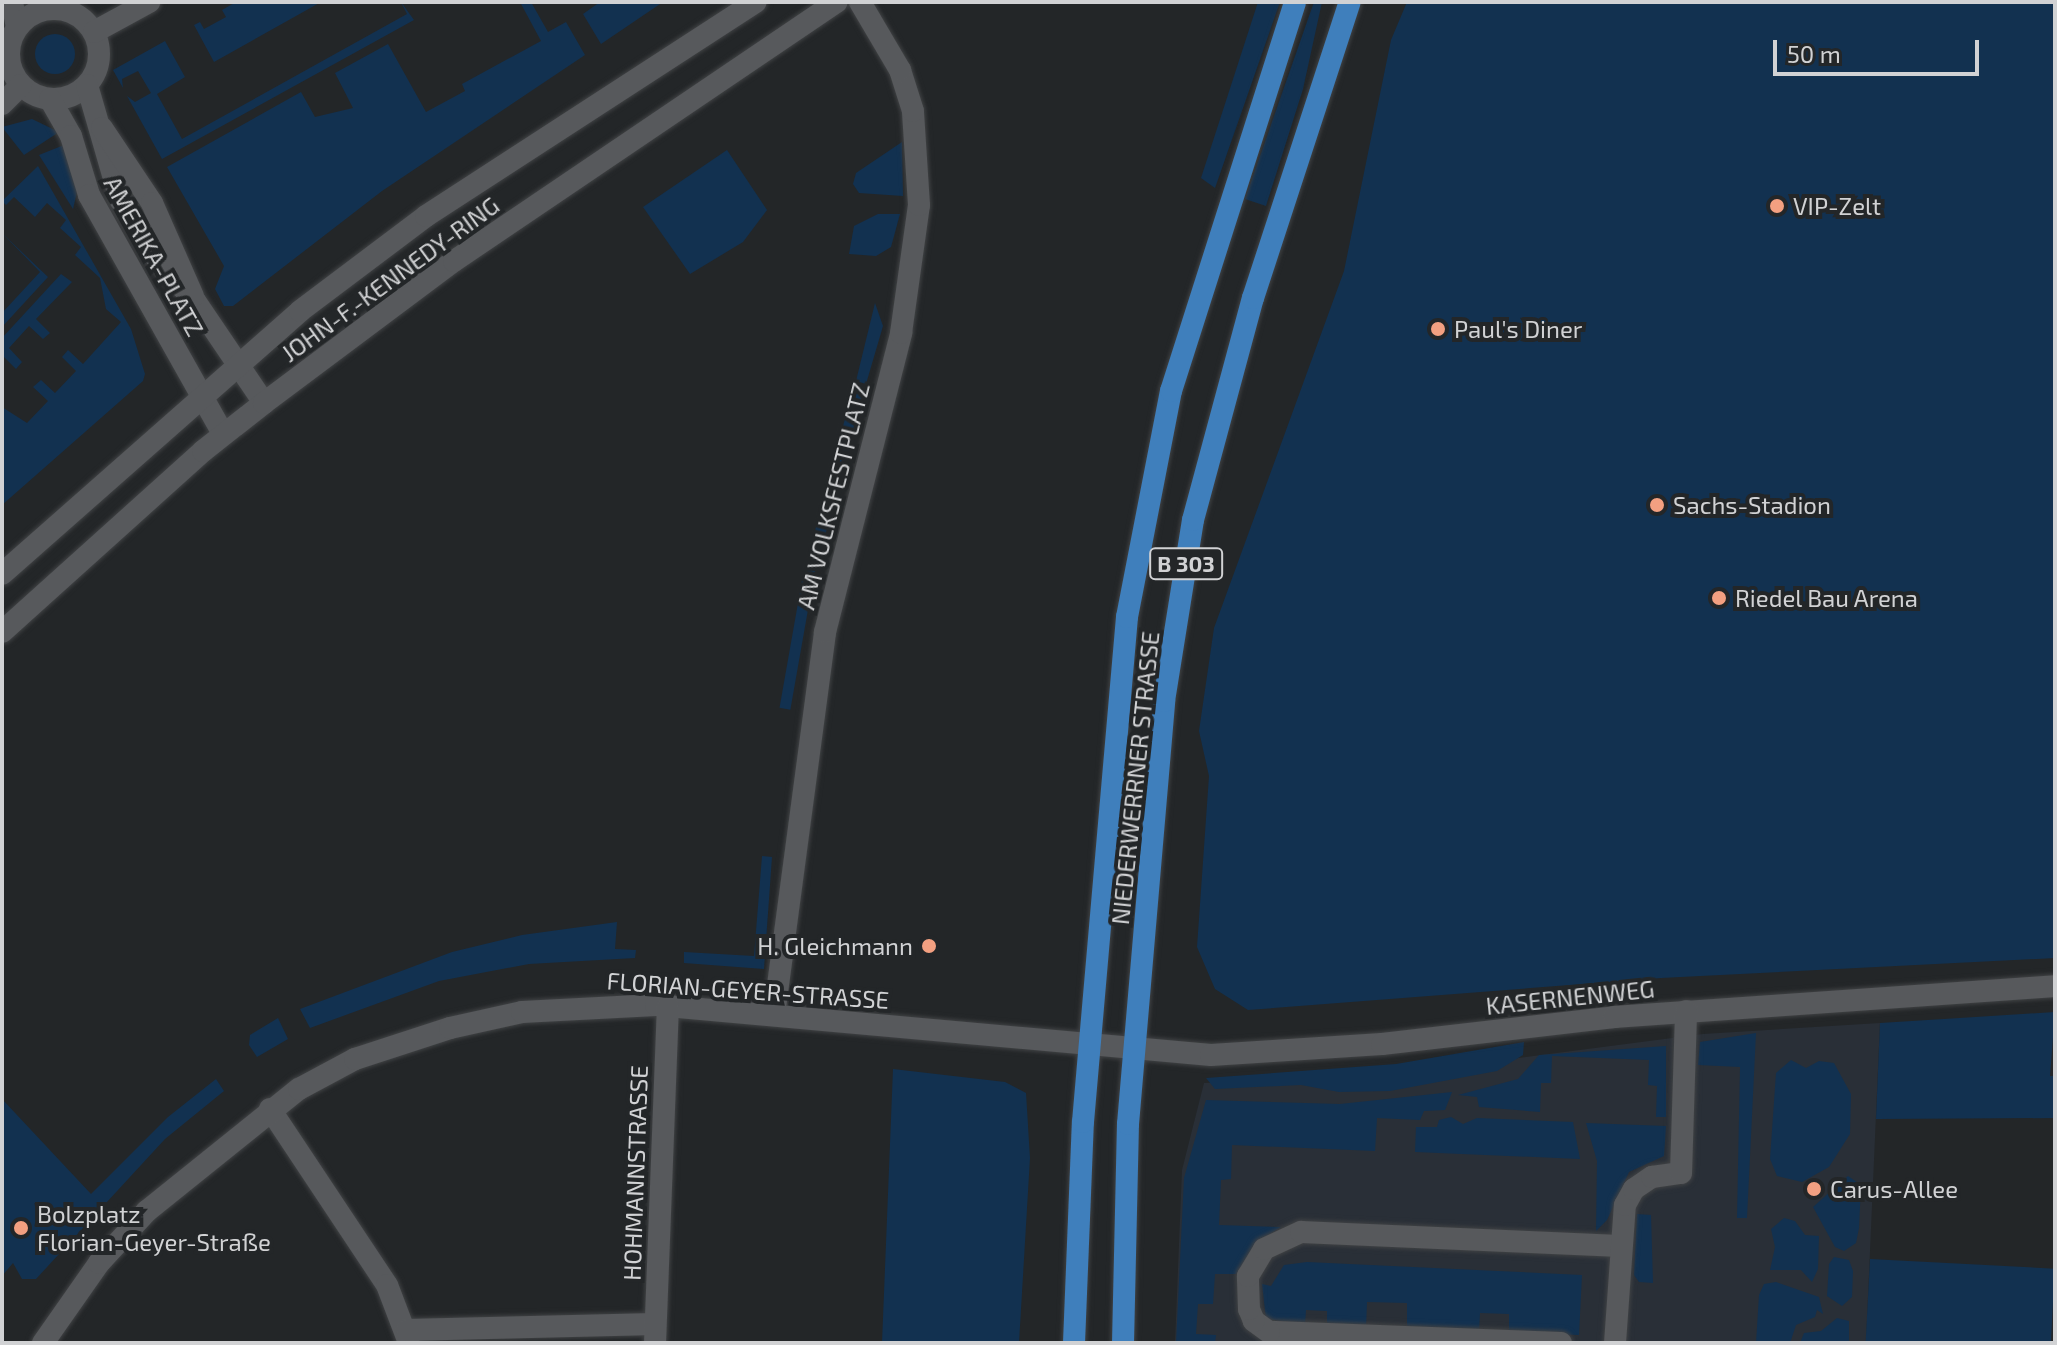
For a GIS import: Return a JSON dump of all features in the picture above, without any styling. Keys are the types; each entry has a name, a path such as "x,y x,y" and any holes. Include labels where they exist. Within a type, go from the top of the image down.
{"main road":[{"name":"NIEDERWERRNER STRASSE","path":"1074,1343 1091,1046 1116,712 1160,434 1197,298 1295,2"},
{"name":"NIEDERWERRNER STRASSE","path":"1123,1343 1128,1124 1164,701 1193,520 1253,298 1350,2"}],"street":[{"path":"12,2 17,27"},
{"path":"94,32 149,2"},
{"name":"JOHN-F.-KENNEDY-RING","path":"2,574 300,311 426,216 756,2"},
{"name":"JOHN-F.-KENNEDY-RING","path":"2,632 223,434 264,403 454,261 836,2"},
{"name":"AM VOLKSFESTPLATZ","path":"774,1015 823,647 901,333 919,205 913,111 900,70 860,2"},
{"path":"55,5 79,15 94,32 99,60 87,85 76,93 50,99 21,85 8,50 17,27 39,10 55,5"},
{"path":"2,104 21,85"},
{"name":"AMERIKA-PLATZ","path":"87,85 102,128 152,203 195,301 264,403"},
{"name":"AMERIKA-PLATZ","path":"50,99 71,136 89,195 223,434"},
{"name":"KASERNENWEG","path":"1091,1046 1211,1055 1304,1051 1686,1011 2055,986"},
{"name":"FLORIAN-GEYER-STRASSE","path":"43,1343 99,1263 137,1222 270,1109 355,1059 450,1028 560,1006 668,1006 1091,1046"},
{"name":"HOHMANNSTRASSE","path":"655,1334 668,1006"},
{"path":"1615,1343 1625,1205 1634,1189 1652,1177 1681,1173 1686,1011"},
{"path":"270,1109 387,1285 404,1339 655,1334"},
{"path":"1561,1343 1269,1332 1254,1321 1248,1276 1264,1249 1301,1232 1620,1246"}],"shaded area":[{"path":"236,2 321,2 214,62 194,25 200,22 204,29 226,17 222,10"},
{"path":"401,2 414,20 162,159 127,96 135,102 151,93 138,71 122,79 123,88 113,70 165,41 185,77 157,94 182,139 407,14"},
{"path":"520,2 531,2 548,32 566,22 585,55 382,191 233,306 224,306 215,289 224,266 167,167 301,92 315,117 353,108 335,73 388,44 426,112 465,91 462,84 541,41"},
{"path":"600,2 663,2 601,44 583,14"},
{"path":"1258,2 1280,2 1215,188 1201,178"},
{"path":"1314,2 1322,2 1303,89 1266,206 1245,199"},
{"name":"Sachs-Stadion","path":"1407,2 2055,2 2055,958 1661,978 1248,1010 1215,989 1197,947 1209,776 1199,731 1214,628 1344,271 1391,40"},
{"path":"55,34 69,40 75,54 69,68 55,74 41,68 35,54 41,40"},
{"path":"32,119 59,132 24,155 2,127"},
{"path":"902,142 903,196 859,193 853,184 856,173"},
{"path":"64,145 77,192 73,209 39,155"},
{"path":"727,150 767,210 743,242 690,274 643,207"},
{"path":"38,166 131,329 145,374 143,381 2,505 2,407 27,423 48,401 33,387 41,380 55,393 76,371 62,357 68,350 83,364 121,322 106,309 100,278 75,255 81,247 60,228 66,220 47,203 35,217 14,197 6,205 2,201"},
{"path":"878,214 900,214 891,247 876,256 849,254 854,226"},
{"path":"2,233 48,277 2,327 2,313 40,272"},
{"path":"61,274 72,282 36,319 50,333 43,339 29,326 9,348 22,362 16,369 2,355 2,338"},
{"path":"875,303 883,326 866,384 856,381"},
{"path":"853,389 864,392 822,546 812,544"},
{"path":"804,569 815,571 790,710 780,708"},
{"path":"762,856 772,857 764,969 684,963 684,952 754,956"},
{"path":"617,922 615,949 636,950 635,958 529,964 439,981 310,1028 300,1009 452,952 522,935"},
{"path":"2055,1012 2050,1076 2055,1076 2055,1118 1876,1119 1880,1023"},
{"path":"278,1018 288,1039 257,1057 249,1045 250,1035"},
{"path":"1880,1023 1866,1343 1175,1343 1182,1170 1204,1083 1389,1075 1703,1034"},
{"path":"1756,1033 1747,1218 1737,1218 1740,1067 1698,1065 1700,1042"},
{"path":"1524,1042 1523,1055 1497,1071 1390,1091 1339,1092 1301,1085 1215,1089 1206,1078 1396,1064"},
{"path":"1666,1046 1666,1117 1656,1117 1657,1086 1648,1085 1649,1060 1552,1056 1551,1083 1541,1083 1540,1112 1479,1107 1477,1097 1458,1095 1518,1079 1539,1055"},
{"path":"1791,1060 1806,1068 1819,1061 1834,1063 1851,1094 1850,1134 1829,1167 1802,1182 1777,1176 1770,1159 1776,1073"},
{"path":"893,1069 1005,1082 1026,1093 1030,1158 1019,1343 882,1343"},
{"path":"216,1079 224,1091 165,1139 36,1279 22,1279 13,1263 2,1276 2,1099 91,1194 168,1117"},
{"path":"1452,1092 1445,1110 1424,1111 1420,1120 1377,1118 1375,1151 1232,1145 1231,1179 1221,1180 1219,1225 1281,1227 1259,1241 1236,1274 1215,1274 1213,1304 1198,1304 1196,1334 1216,1335 1215,1343 1176,1343 1184,1178 1206,1100 1340,1104"},
{"path":"1451,1117 1463,1124 1477,1118 1573,1122 1580,1159 1415,1152 1416,1127 1437,1127 1439,1120"},
{"path":"1586,1123 1666,1126 1664,1156 1629,1172 1607,1220 1596,1231 1597,1161"},
{"path":"1848,1176 1861,1185 1859,1228 1856,1243 1844,1251 1835,1247 1813,1207"},
{"path":"1637,1214 1651,1215 1653,1283 1639,1282 1634,1275"},
{"path":"1784,1218 1795,1221 1805,1235 1819,1236 1818,1269 1812,1282 1801,1270 1770,1270 1775,1247 1771,1229"},
{"path":"1834,1257 1849,1260 1853,1271 1852,1297 1842,1306 1827,1296 1829,1264"},
{"path":"1870,1259 2055,1269 2051,1343 1866,1343"},
{"path":"1307,1262 1582,1275 1579,1335 1509,1333 1509,1314 1480,1313 1479,1332 1407,1329 1407,1303 1367,1302 1366,1328 1327,1325 1327,1311 1306,1310 1305,1324 1266,1319 1262,1284 1271,1286 1284,1265"},
{"path":"1776,1282 1819,1297 1823,1314 1817,1310 1815,1317 1796,1325 1790,1343 1756,1343 1759,1295 1764,1284"},
{"path":"1837,1318 1849,1321 1849,1343 1800,1343 1804,1333 1821,1331"}],"place":[{"name":"VIP-Zelt","path":"1777,206"},
{"name":"Paul's Diner","path":"1438,329"},
{"name":"Sachs-Stadion","path":"1657,505"},
{"name":"Riedel Bau Arena","path":"1719,598"},
{"name":"H. Gleichmann","path":"929,946"},
{"name":"Carus-Allee","path":"1814,1189"},
{"name":"Bolzplatz Florian-Geyer-Straße","path":"21,1228"}]}
